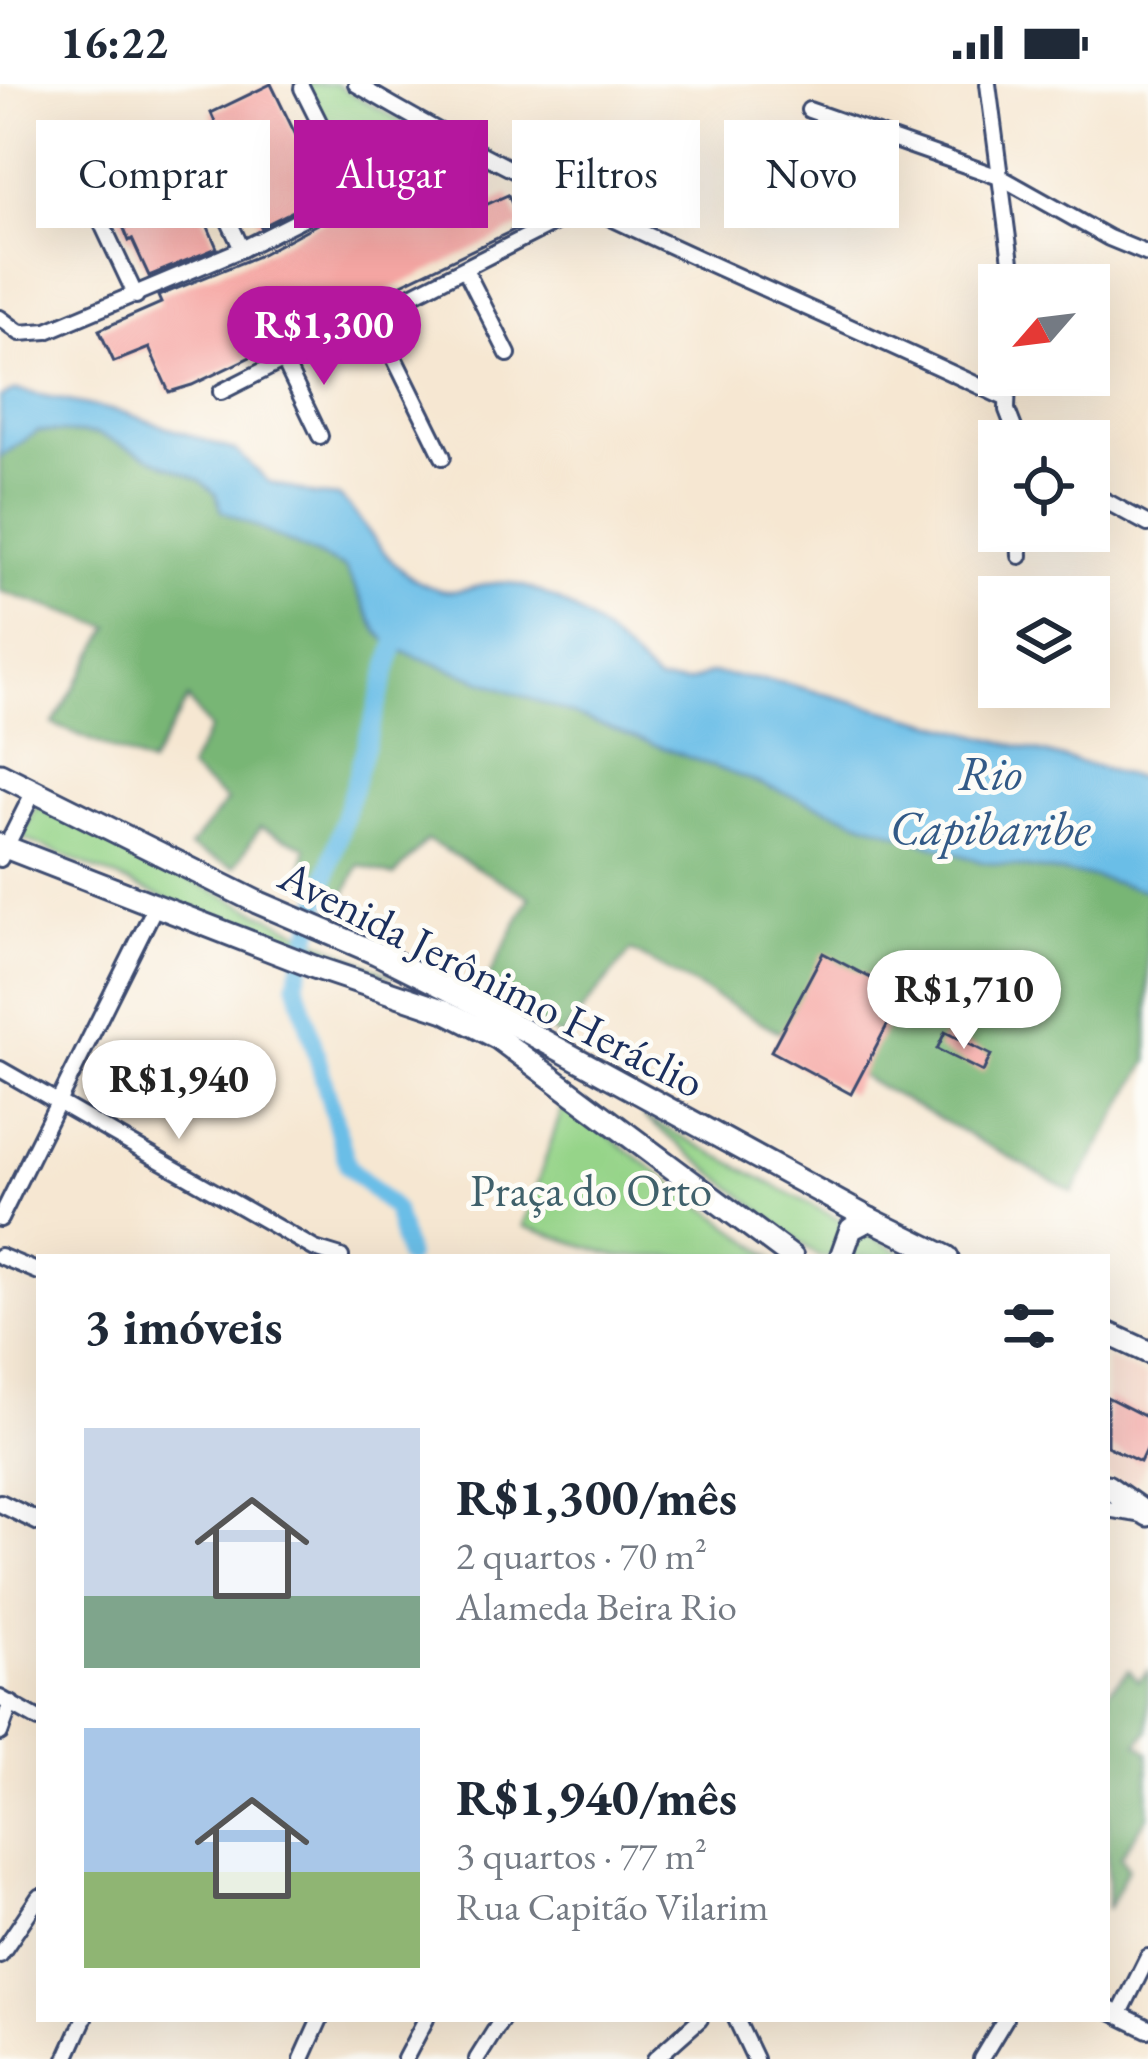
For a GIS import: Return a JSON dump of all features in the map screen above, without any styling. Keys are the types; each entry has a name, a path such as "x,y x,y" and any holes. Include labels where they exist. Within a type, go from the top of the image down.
{"main road":[{"name":"Avenida Jerônimo Heráclio","path":"0,774 302,924 376,953 458,994 941,1254"},
{"name":"Avenida Jerônimo Heráclio","path":"2,850 445,1011 498,1038 788,1254"},
{"path":"843,1254 850,1229 870,1219"},
{"path":"1110,1334 1148,1352"},
{"path":"1110,1488 1148,1515"}],"street":[{"path":"356,84 417,120"},
{"path":"988,84 1012,264"},
{"path":"302,88 318,120"},
{"path":"809,110 1002,178 1109,238 1148,254"},
{"path":"136,296 86,190 100,174 150,148 182,137 194,144 242,249"},
{"path":"0,318 20,333 34,333 136,296 294,223"},
{"path":"221,392 546,228"},
{"path":"629,228 1005,398 1012,420"},
{"path":"466,269 508,354"},
{"path":"373,315 443,458"},
{"path":"284,361 320,436"},
{"path":"1110,503 1148,524"},
{"path":"2,850 35,789"},
{"path":"0,1219 157,903"},
{"path":"0,1070 315,1250 330,1254"},
{"path":"0,1256 36,1271"},
{"path":"0,1503 36,1521"},
{"path":"1110,1509 1148,1515"},
{"path":"0,1733 5,1701 36,1718"},
{"path":"0,1955 36,1902"},
{"path":"1148,1957 1113,2012 1148,2029"},
{"path":"66,2059 83,2022"},
{"path":"302,2059 319,2022"},
{"path":"405,2059 424,2022"},
{"path":"477,2059 500,2022"},
{"path":"655,2059 697,2022"},
{"path":"737,2022 755,2059"},
{"path":"981,2059 1003,2022"}],"shaded area":[{"path":"1110,1359 1148,1378 1148,1458 1132,1492 1110,1477"}],"green space":[{"path":"305,84 335,84 399,120 325,120"},
{"path":"38,431 97,434 130,445 200,480 217,494 222,511 345,568 378,632 396,649 1089,876 1148,891 1148,1061 1073,1192 631,951 561,1037 482,990 530,897 427,840 394,876 359,865 342,901 302,879 306,847 260,827 235,867 189,848 227,801 188,769 210,729 188,699 150,765 53,724 110,627 0,591 0,457"},
{"path":"36,806 393,976 328,964 273,944 22,838"},
{"name":"Praça do Orto","path":"564,1103 768,1254 611,1254 523,1226"},
{"path":"643,1116 904,1254 815,1254"},
{"path":"1129,1670 1138,1681 1148,1671 1148,1731 1138,1744 1148,1752 1148,1816 1121,1856 1128,1868 1110,1906 1110,1689"}],"water":[{"name":"Rio Capibaribe","path":"16,390 125,413 236,451 269,482 340,497 394,563 422,584 449,591 495,583 535,590 592,623 658,682 687,683 710,673 784,683 1148,781 1148,891 1089,876 982,862 396,649 378,632 345,568 222,511 216,494 200,480 97,434 38,431 0,457 0,397"}],"building":[{"path":"271,84 294,131 294,210 270,222 270,120 214,120 211,113"},
{"path":"508,195 512,228 518,228 192,385 169,392 149,348 114,362 99,330 161,303 158,296 256,257 310,228 488,228 488,204"},
{"path":"124,228 208,228 217,248 149,276 132,239"},
{"path":"823,953 903,995 851,1094 771,1051"},
{"path":"945,1032 991,1055 983,1072 937,1049"},
{"path":"1110,1399 1148,1418 1148,1445 1140,1462 1110,1447"}],"waterway":[{"path":"400,628 296,982 348,1166 395,1210 406,1254"}]}
